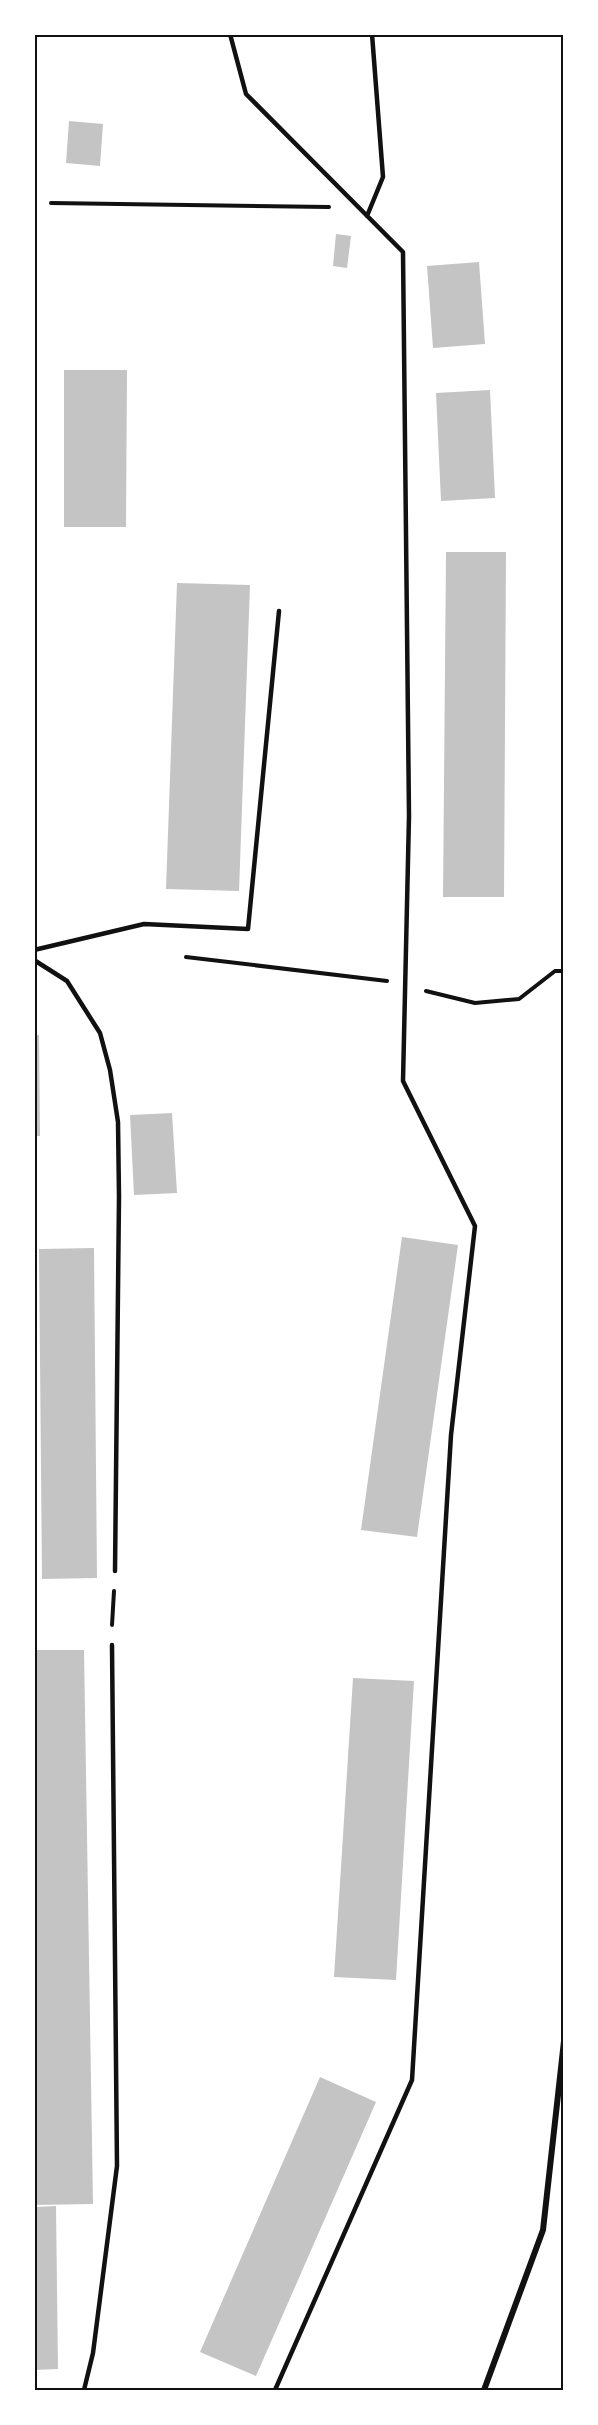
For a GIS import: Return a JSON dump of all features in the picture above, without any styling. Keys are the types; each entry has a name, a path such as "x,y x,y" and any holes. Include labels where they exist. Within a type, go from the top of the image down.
{"street":[{"path":"484,2391 543,2230 564,2041"}],"lane":[{"path":"230,34 246,94 403,252 409,816 403,1081 475,1226 451,1435 412,2080 274,2391"},
{"path":"367,216 383,177 372,34"},
{"path":"34,950 144,924 248,929 279,611"},
{"path":"34,960 67,981 100,1033 110,1070 118,1122 115,1571"},
{"path":"84,2391 95,2341 117,2166 112,1645"}],"path":[{"path":"51,203 359,207"},
{"path":"186,957 384,981 475,1003 519,999 555,971 564,971"},
{"path":"112,1626 115,1571"}],"building":[{"path":"69,121 103,124 100,166 66,163"},
{"path":"336,234 351,236 347,268 333,266"},
{"path":"479,262 485,344 433,348 427,266"},
{"path":"64,370 127,370 126,527 64,527"},
{"path":"490,390 495,498 441,501 436,393"},
{"path":"446,552 506,552 504,897 443,897"},
{"path":"177,583 250,585 239,891 166,889"},
{"path":"34,1035 39,1035 40,1136 34,1136"},
{"path":"172,1113 177,1193 134,1195 130,1115"},
{"path":"402,1237 458,1245 417,1537 361,1530"},
{"path":"94,1248 97,1578 42,1579 39,1249"},
{"path":"34,1650 84,1650 93,2204 34,2205"},
{"path":"353,1678 414,1681 396,1980 334,1977"},
{"path":"320,2077 376,2102 256,2376 200,2352"},
{"path":"56,2206 58,2369 34,2370 34,2207"}]}
